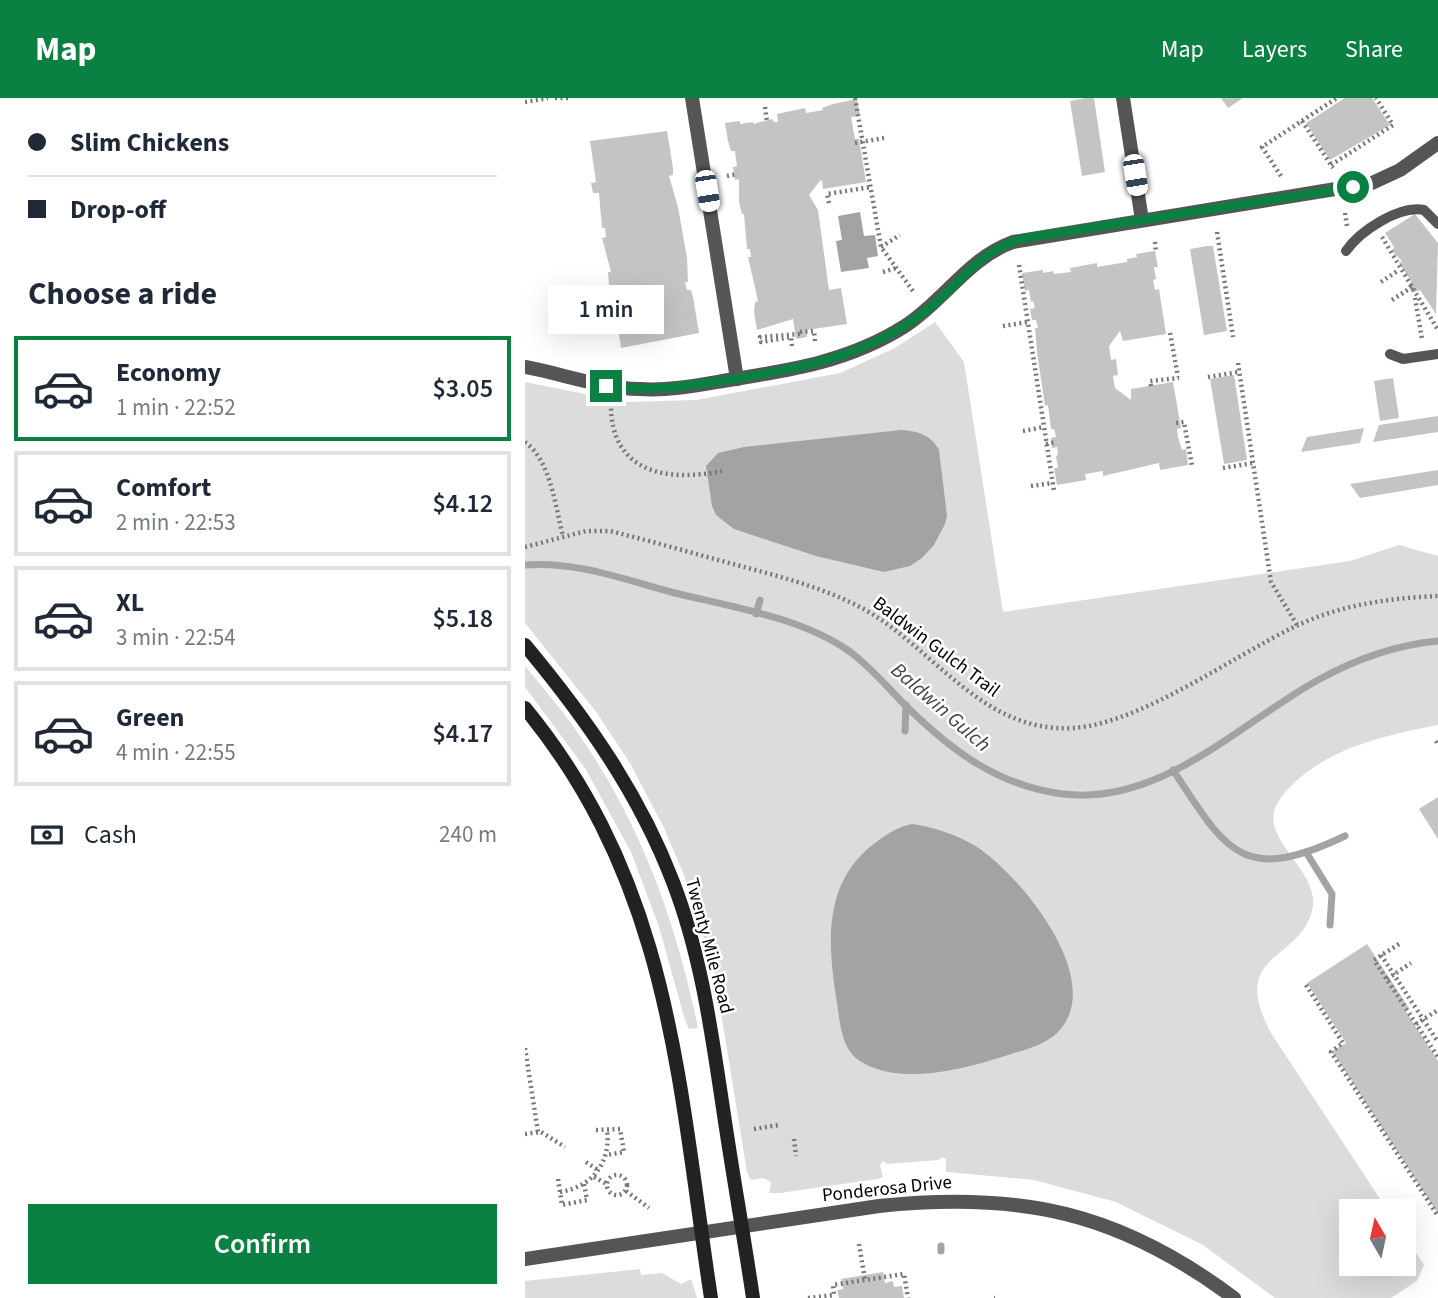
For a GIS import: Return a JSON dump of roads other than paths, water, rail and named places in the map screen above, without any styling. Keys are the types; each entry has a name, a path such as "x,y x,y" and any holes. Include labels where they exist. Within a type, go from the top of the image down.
{"main road":[{"name":"Twenty Mile Road","path":"525,645 579,712 618,771 649,828 674,885 706,1000 753,1298"},
{"path":"525,708 564,760 590,802 618,855 645,926 669,1020 711,1298"}],"street":[{"path":"692,98 737,379"},
{"path":"1123,98 1142,220"},
{"path":"525,368 613,386 672,389 820,364 871,345 923,313 972,265 1005,244 1032,237 1371,183 1400,170 1438,143"},
{"name":"Ponderosa Drive","path":"525,1259 906,1202 967,1200 1027,1205 1091,1221 1134,1237 1179,1260 1234,1298"}],"lane":[{"path":"1346,251 1354,242 1405,210 1424,211 1438,224"},
{"path":"1390,354 1403,359 1438,354"}],"waterway":[{"name":"Baldwin Gulch","path":"525,565 563,566 601,573 765,614 809,630 830,639 857,657 923,722 977,764 1018,783 1063,794 1099,794 1133,787 1166,775 1198,758 1332,672 1391,650 1438,641"},
{"path":"756,614 760,600"},
{"path":"905,731 906,705"},
{"path":"1173,770 1208,822 1224,840 1241,852 1260,858 1282,858 1310,851 1345,836"},
{"path":"1306,852 1332,894 1330,925"},
{"path":"941,1246 941,1251"}]}
